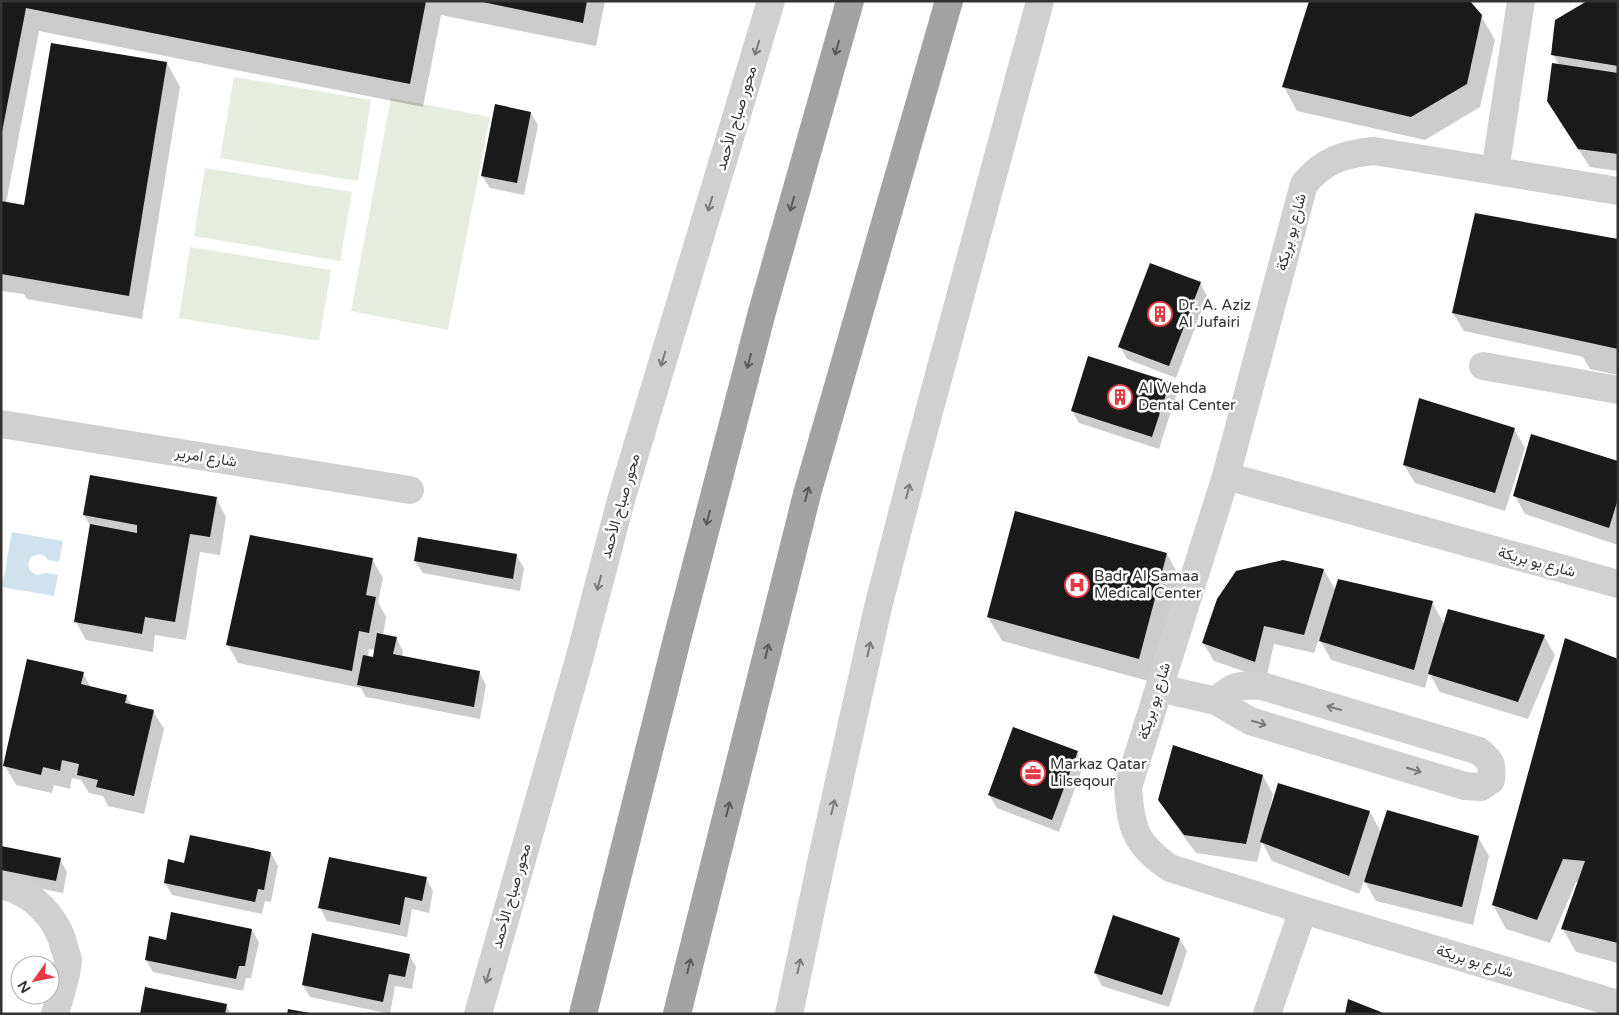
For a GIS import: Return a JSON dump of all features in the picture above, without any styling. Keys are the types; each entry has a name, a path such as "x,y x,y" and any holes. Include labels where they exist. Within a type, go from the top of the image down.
{"highway":[{"path":"583,1014 676,639 762,312 850,1"},
{"path":"677,1014 807,494 949,1"}],"street":[{"name":"محور صباح الأحمد","path":"478,1014 580,656 621,500 771,1"},
{"path":"789,1014 878,608 918,451 1040,1"},
{"path":"1495,171 1520,1"},
{"name":"شارع بو بريكة","path":"1618,191 1374,150 1340,158 1315,170 1304,184 1226,476 1128,787 1130,817 1138,838 1152,856 1170,868 1303,910 1618,1004"},
{"path":"1483,366 1618,390"},
{"name":"شارع امرير","path":"1,424 410,490"},
{"name":"شارع بو بريكة","path":"1226,476 1618,584"},
{"path":"1159,688 1216,701 1250,721 1465,786 1481,787 1491,780 1493,770 1489,759 1479,751 1262,686 1240,685 1227,690 1216,701"},
{"path":"1355,753 1365,717"},
{"path":"1,885 14,888 34,900 50,916 62,937 68,960 55,1014"},
{"path":"1267,1014 1303,910"}],"shaded area":[{"path":"234,77 371,100 358,181 220,158"},
{"path":"391,98 490,117 448,330 351,311"},
{"path":"205,168 352,192 340,261 194,236"},
{"path":"190,247 331,270 319,341 179,318"}],"water":[{"path":"12,532 63,541 59,562 48,560 45,556 39,554 31,557 28,564 30,571 36,575 46,573 58,575 54,596 2,587"}],"building":[{"path":"1,1 426,1 410,84 26,8 2,132"},
{"path":"478,1 587,1 583,23"},
{"path":"1309,1 1470,1 1482,15 1467,84 1411,117 1282,87"},
{"path":"1587,1 1618,1 1618,66 1551,55 1555,20"},
{"path":"51,43 167,62 129,296 1,274 1,201 24,205"},
{"path":"1552,63 1618,73 1618,154 1578,149 1547,101"},
{"path":"495,104 531,112 517,183 481,176"},
{"path":"1475,213 1618,239 1618,349 1452,313"},
{"name":"Dr. A. Aziz Al Jufairi","path":"1150,263 1201,282 1169,366 1118,347"},
{"name":"Al Wehda Dental Center","path":"1088,356 1170,382 1152,437 1071,411"},
{"path":"1419,398 1515,428 1495,493 1403,465"},
{"path":"1531,434 1618,461 1618,499 1609,528 1513,496"},
{"path":"90,475 217,497 210,537 190,534 175,622 145,617 142,634 74,622 90,524 137,533 137,525 83,515"},
{"name":"Badr Al Samaa Medical Center","path":"1015,511 1167,553 1139,659 987,617"},
{"path":"250,535 373,558 366,595 376,597 369,633 359,631 352,671 226,645"},
{"path":"418,537 517,554 513,579 414,561"},
{"path":"1283,560 1324,569 1304,635 1264,626 1255,662 1202,643 1217,599 1236,571"},
{"path":"1338,579 1433,601 1414,670 1319,641"},
{"path":"1448,609 1545,635 1518,702 1428,674"},
{"path":"377,633 397,637 393,654 480,671 474,707 357,685 363,655 373,657"},
{"path":"1565,638 1618,659 1618,943 1561,929 1585,861 1563,859 1537,920 1492,905"},
{"path":"27,659 84,672 81,684 127,695 125,703 154,710 134,796 96,787 98,780 77,775 79,764 62,760 60,771 43,767 41,775 3,766"},
{"name":"Markaz Qatar Lilseqour","path":"1013,727 1078,751 1052,820 988,795"},
{"path":"1173,745 1263,775 1246,844 1184,835 1158,800"},
{"path":"1278,783 1370,811 1349,876 1260,842"},
{"path":"1387,810 1479,836 1462,907 1364,882"},
{"path":"190,835 271,852 264,890 258,889 255,902 164,883 168,859 184,863"},
{"path":"1,846 61,858 56,881 1,870"},
{"path":"329,857 427,877 422,901 405,897 400,925 318,908"},
{"path":"171,912 252,929 245,966 239,966 236,979 145,960 149,936 166,940"},
{"path":"1113,915 1180,938 1162,995 1094,973"},
{"path":"312,933 410,954 405,977 389,974 383,1002 302,985"},
{"path":"145,987 227,1004 225,1014 140,1014"},
{"path":"1348,999 1386,1014 1345,1014"},
{"path":"288,1009 310,1013 310,1014 287,1014"}],"place":[{"name":"Dr. A. Aziz Al Jufairi","path":"1160,314"},
{"name":"Al Wehda Dental Center","path":"1120,397"},
{"name":"Badr Al Samaa Medical Center","path":"1077,585"},
{"name":"Markaz Qatar Lilseqour","path":"1033,773"}]}
